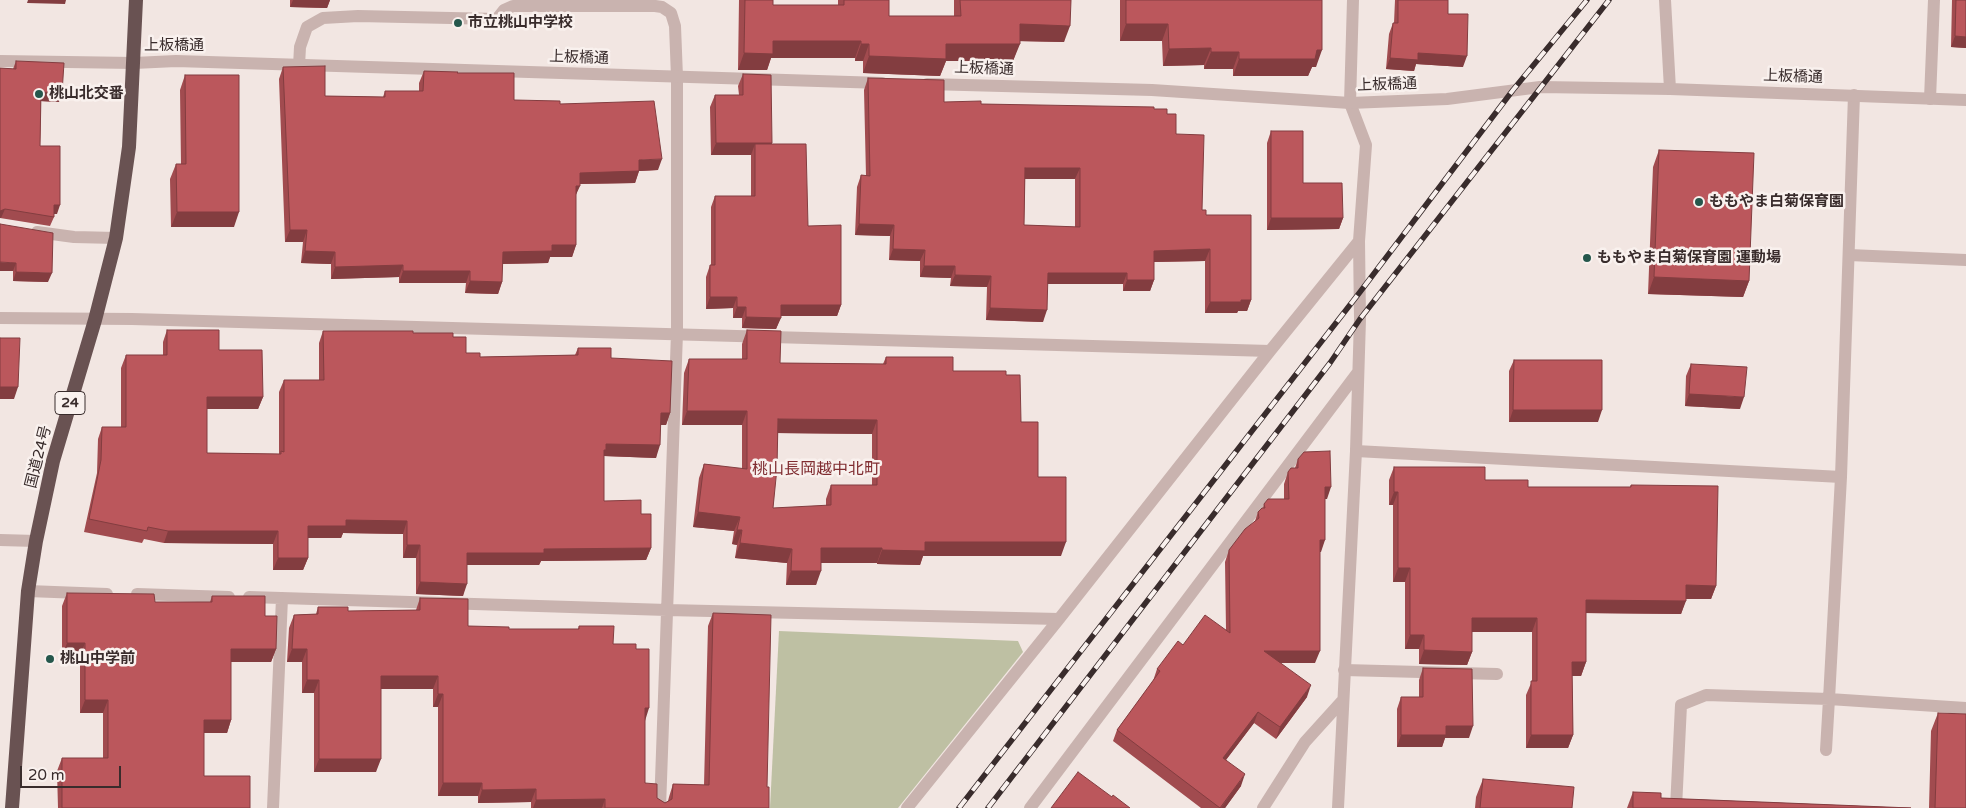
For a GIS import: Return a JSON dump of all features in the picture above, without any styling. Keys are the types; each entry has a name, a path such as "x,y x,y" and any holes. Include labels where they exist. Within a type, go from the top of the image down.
{"highway":[{"name":"国道24号","path":"12,808 28,591 36,541 53,461 95,320 116,238 129,147 136,0"}],"street":[{"path":"1338,808 1356,451 1360,319 1359,241 1366,145 1350,102 1353,0"},
{"path":"1665,0 1670,89"},
{"path":"1930,99 1934,0"},
{"path":"299,66 300,47 307,27 323,18 358,16 497,19 504,10 513,6 655,6 662,7 671,13 675,26 677,77 677,333 660,808"},
{"name":"上板橋通","path":"0,61 134,63 176,61 895,83"},
{"name":"上板橋通","path":"915,84 1152,90 1350,102 1447,99 1540,87 1670,89 1966,100"},
{"path":"1826,750 1841,477 1854,95"},
{"path":"22,230 74,237 116,238"},
{"path":"907,808 1359,241"},
{"path":"1849,255 1966,260"},
{"path":"0,318 132,319 677,333 1270,351"},
{"path":"1030,808 1358,372"},
{"path":"1356,451 1841,477"},
{"path":"0,540 36,541"},
{"path":"28,591 667,610 1059,619"},
{"path":"273,808 282,598"},
{"path":"1344,670 1497,674"},
{"path":"1676,808 1681,705 1706,695 1829,699 1966,708"},
{"path":"1263,808 1305,742 1343,700"}],"green space":[{"path":"779,631 1018,641 1023,652 898,808 770,808"}],"building":[{"path":"745,0 773,0 773,5 844,5 844,0 889,0 889,16 961,16 960,0 1071,0 1070,26 1020,24 1020,44 946,44 946,59 869,56 869,44 861,44 861,41 773,41 773,54 744,53"},
{"path":"1126,0 1322,0 1322,50 1317,50 1315,59 1239,59 1239,52 1211,52 1211,48 1169,49 1168,24 1126,24"},
{"path":"1398,0 1448,0 1448,14 1468,14 1467,56 1418,53 1418,60 1390,58 1393,23 1398,23"},
{"path":"1956,0 1966,0 1966,37 1955,36"},
{"path":"16,61 64,63 62,93 41,92 40,146 60,146 60,205 54,205 54,217 5,209 0,211 0,68 16,69"},
{"path":"325,66 325,96 385,97 385,91 423,91 424,71 514,73 514,100 560,101 560,104 654,101 662,159 639,160 639,171 580,173 580,186 576,186 576,245 552,245 552,251 503,252 502,282 470,281 470,271 403,271 403,265 335,267 335,252 305,251 307,230 290,230 283,67"},
{"path":"743,74 771,75 772,143 716,143 715,95 743,95"},
{"path":"185,75 239,75 239,212 177,212 176,164 186,164"},
{"path":"868,78 944,80 944,102 981,101 981,104 1154,107 1154,109 1167,109 1167,114 1176,114 1176,134 1204,135 1202,210 1206,210 1206,215 1251,215 1251,300 1241,300 1241,302 1210,302 1210,249 1154,251 1154,280 1127,280 1127,273 1048,273 1047,310 990,308 991,276 955,275 955,266 924,266 925,250 893,249 894,225 859,224 861,175 870,176","holes":["1025,168 1080,168 1080,227 1024,225"]},
{"path":"1271,131 1303,131 1303,183 1342,183 1343,218 1271,218"},
{"path":"755,144 806,144 808,226 841,225 841,305 781,305 781,318 746,317 746,307 737,307 737,297 710,297 710,265 715,265 715,196 755,196"},
{"name":"ももやま白菊保育園","path":"1659,150 1754,153 1749,281 1654,277"},
{"path":"0,224 53,233 52,273 16,272 16,263 0,262"},
{"path":"167,330 219,330 219,350 262,350 263,397 207,397 207,453 281,454 281,451 284,452 284,380 324,380 323,331 453,333 453,337 466,337 466,353 480,353 480,357 578,355 578,348 611,348 611,358 672,361 670,413 661,413 660,445 606,444 606,450 604,450 604,501 641,500 641,514 651,514 651,548 544,549 544,553 467,553 467,584 420,582 420,545 407,545 407,521 346,520 346,526 308,526 308,558 278,558 278,531 168,531 148,527 147,531 89,519 101,460 102,427 126,427 126,355 167,355"},
{"path":"747,330 781,331 780,363 886,364 886,357 953,357 953,371 1006,371 1006,375 1020,375 1021,422 1038,422 1038,477 1066,477 1066,542 925,542 925,551 882,550 882,548 821,548 821,571 791,571 792,549 740,543 742,530 737,530 740,517 698,512 704,464 747,469 747,411 687,411 689,359 747,359","holes":["778,419 877,420 877,485 831,485 831,505 773,508 777,468"]},
{"path":"0,338 20,338 18,387 0,387"},
{"path":"1514,360 1602,360 1602,410 1513,410"},
{"path":"1691,364 1747,367 1744,397 1689,394"},
{"path":"1330,451 1331,487 1325,487 1325,540 1320,540 1320,651 1264,651 1311,685 1280,727 1258,712 1223,758 1245,774 1220,808 1117,730 1160,671 1157,669 1178,641 1183,645 1205,615 1230,633 1229,550 1245,529 1259,518 1258,512 1265,508 1264,504 1268,499 1289,499 1288,472 1291,468 1298,468 1298,459 1304,452"},
{"path":"1394,467 1485,467 1485,480 1528,480 1528,487 1718,486 1716,586 1686,585 1686,601 1586,600 1586,662 1572,662 1573,735 1531,735 1531,681 1537,681 1537,618 1472,618 1472,652 1424,650 1424,635 1410,635 1410,568 1398,568 1398,492 1394,492"},
{"path":"67,593 154,594 155,602 212,602 212,596 265,596 265,616 277,616 276,649 231,649 231,720 204,720 204,776 250,776 250,808 62,808 62,758 108,758 108,700 85,700 85,643 67,643"},
{"path":"420,598 468,599 468,626 509,627 509,629 579,629 579,626 614,626 613,644 636,644 636,649 649,649 649,708 645,708 645,783 657,784 657,798 665,803 672,799 673,784 709,785 713,613 771,615 767,787 769,787 769,808 605,808 605,799 536,800 536,789 482,790 482,783 443,783 443,694 438,694 438,676 381,676 381,759 319,759 319,680 307,680 307,649 292,649 294,615 318,614 318,607 348,607 348,611 420,610"},
{"path":"1423,668 1472,669 1473,726 1446,726 1446,735 1401,735 1401,697 1423,697"},
{"path":"1938,713 1966,714 1966,808 1935,808"},
{"path":"1078,772 1112,797 1113,795 1130,808 1051,808"},
{"path":"1483,779 1574,787 1572,808 1480,808"},
{"path":"1633,792 1661,793 1661,798 1911,808 1633,808"}],"railway":[{"path":"959,808 1360,292 1513,90 1587,0"},
{"path":"988,808 1330,363 1360,319 1609,0"}],"place":[{"name":"市立桃山中学校","path":"458,23"},
{"name":"桃山北交番","path":"39,94"},
{"name":"ももやま白菊保育園","path":"1699,202"},
{"name":"ももやま白菊保育園 運動場","path":"1587,258"},
{"name":"桃山中学前","path":"50,659"}],"district":[{"name":"桃山長岡越中北町","path":"816,470"}]}
